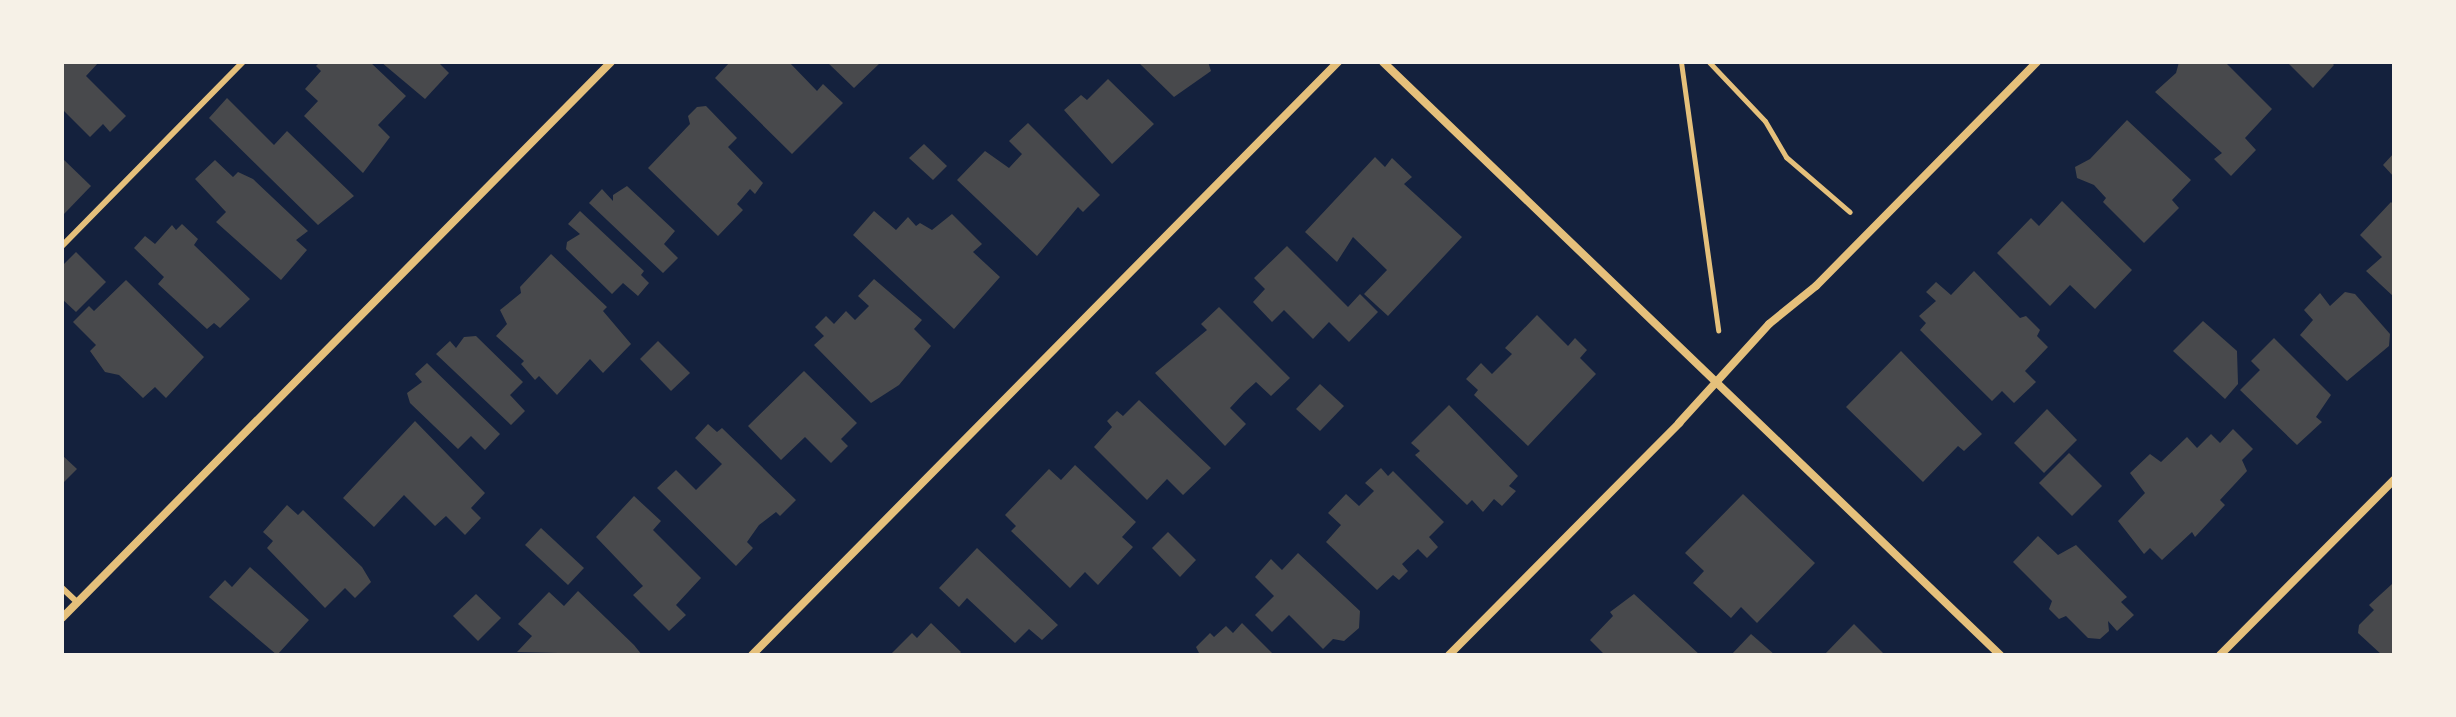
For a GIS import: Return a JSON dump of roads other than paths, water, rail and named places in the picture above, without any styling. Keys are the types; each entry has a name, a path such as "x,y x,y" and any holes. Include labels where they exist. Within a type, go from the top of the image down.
{"street":[{"path":"62,618 611,62"},
{"path":"752,655 1338,62"},
{"path":"1383,62 2000,655"},
{"path":"1449,655 1679,423 1769,324 1816,286 2037,62"},
{"path":"2220,655 2394,480"}],"lane":[{"path":"62,246 243,62"},
{"path":"62,588 77,602"}]}
